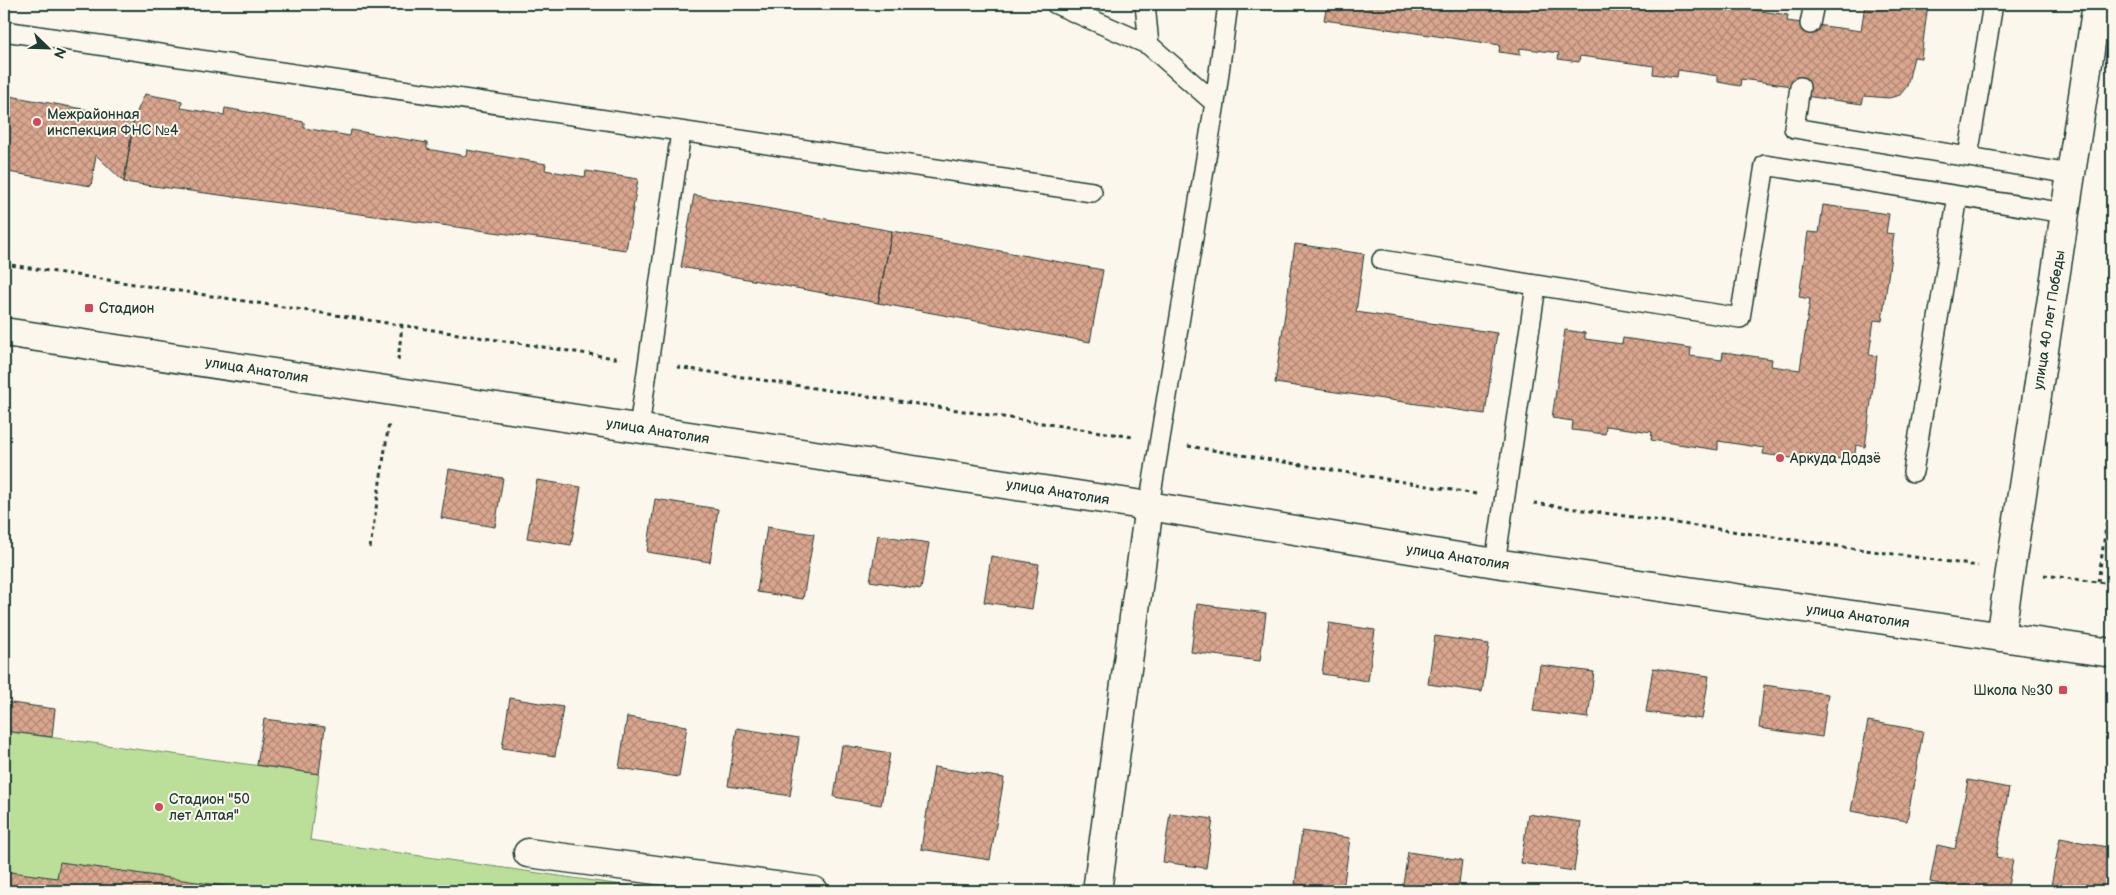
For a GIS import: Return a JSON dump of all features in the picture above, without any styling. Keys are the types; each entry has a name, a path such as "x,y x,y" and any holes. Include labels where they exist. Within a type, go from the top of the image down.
{"street":[{"name":"улица 40 лет Победы","path":"2000,637 2097,4"},
{"name":"улица Анатолия","path":"4,332 1149,506 1495,563 2112,653"},
{"path":"1097,891 1149,506"},
{"path":"528,853 814,891"}],"lane":[{"path":"1056,4 1149,45 1215,102"},
{"path":"1145,4 1149,45"},
{"path":"1149,506 1215,102 1228,4"},
{"path":"1810,24 1814,4"},
{"path":"1968,157 1993,4"},
{"path":"4,31 1092,192"},
{"path":"1800,87 1794,128 2071,174"},
{"path":"639,428 681,132"},
{"path":"1382,260 1740,318 1765,165 2065,213"},
{"path":"1913,472 1958,196"},
{"path":"1495,563 1536,286"}],"path":[{"path":"4,264 1159,442 1504,499 2112,584"},
{"path":"370,548 402,326"},
{"path":"2098,582 2112,486"}],"green space":[{"name":"Стадион \"50 лет Алтая\"","path":"4,731 319,774 310,840 663,891 4,891"}],"building":[{"path":"1327,4 1727,4 1727,6 1788,15 1787,21 1861,31 1865,4 1928,4 1921,58 1914,57 1907,86 1900,95 1889,98 1864,96 1862,104 1805,96 1806,88 1741,79 1740,86 1718,82 1718,76 1678,70 1677,77 1653,74 1654,66 1580,56 1579,62 1558,59 1559,53 1520,48 1520,55 1499,52 1500,45 1324,20"},
{"path":"145,94 182,101 181,108 224,115 225,108 304,122 304,128 350,136 351,130 427,143 427,149 466,156 467,150 546,164 545,170 585,177 586,171 638,179 626,250 124,182 134,118"},
{"path":"4,95 134,118 124,182 96,155 91,186 8,172 4,195"},
{"path":"694,195 892,231 878,303 681,267"},
{"path":"1823,205 1889,214 1886,233 1894,234 1882,321 1874,320 1869,355 1877,356 1865,447 1856,445 1854,461 1800,453 1799,459 1763,454 1764,448 1718,441 1718,450 1651,440 1652,432 1606,426 1605,434 1572,430 1573,421 1552,418 1565,330 1585,333 1585,339 1622,344 1623,338 1691,348 1690,356 1722,360 1723,352 1772,359 1771,366 1800,370 1810,299 1799,297 1808,232 1819,233"},
{"path":"892,231 1103,270 1090,342 878,303"},
{"path":"1295,244 1364,254 1356,312 1497,333 1485,414 1275,383"},
{"path":"449,469 503,478 495,527 441,518"},
{"path":"537,480 581,487 571,545 527,538"},
{"path":"655,499 718,509 710,562 647,552"},
{"path":"767,527 814,534 803,599 757,592"},
{"path":"878,535 929,543 921,589 870,581"},
{"path":"991,556 1039,564 1032,609 984,602"},
{"path":"1197,604 1266,613 1260,661 1191,652"},
{"path":"1329,623 1375,630 1368,681 1322,674"},
{"path":"1435,636 1489,644 1482,692 1428,684"},
{"path":"1540,665 1594,672 1588,718 1533,711"},
{"path":"1653,668 1709,676 1702,719 1646,712"},
{"path":"1764,685 1828,694 1822,737 1759,728"},
{"path":"510,698 563,707 555,756 502,748"},
{"path":"4,702 55,709 52,737 4,731"},
{"path":"627,717 687,726 679,777 619,768"},
{"path":"264,719 325,727 319,774 257,765"},
{"path":"1868,721 1923,731 1907,821 1851,811"},
{"path":"737,728 799,738 790,796 728,786"},
{"path":"842,745 890,753 881,805 834,797"},
{"path":"934,767 1004,778 990,860 921,849"},
{"path":"1968,780 2009,788 1996,857 2013,860 2007,891 1959,891 1948,889 1948,886 1930,882 1937,845 1955,849"},
{"path":"1170,813 1213,819 1206,868 1163,862"},
{"path":"1528,814 1581,822 1574,871 1521,863"},
{"path":"1302,831 1350,838 1343,890 1295,884"},
{"path":"2060,838 2112,848 2112,891 2050,891"},
{"path":"1408,852 1462,860 1458,891 1402,891"},
{"path":"60,862 231,887 231,891 4,891 4,871 57,878"}],"place":[{"name":"Межрайонная инспекция ФНС №4","path":"37,122"},
{"name":"Стадион","path":"89,308"},
{"name":"Аркуда Додзё","path":"1780,458"},
{"name":"Школа №30","path":"2063,690"},
{"name":"Стадион \"50 лет Алтая\"","path":"159,807"}]}
